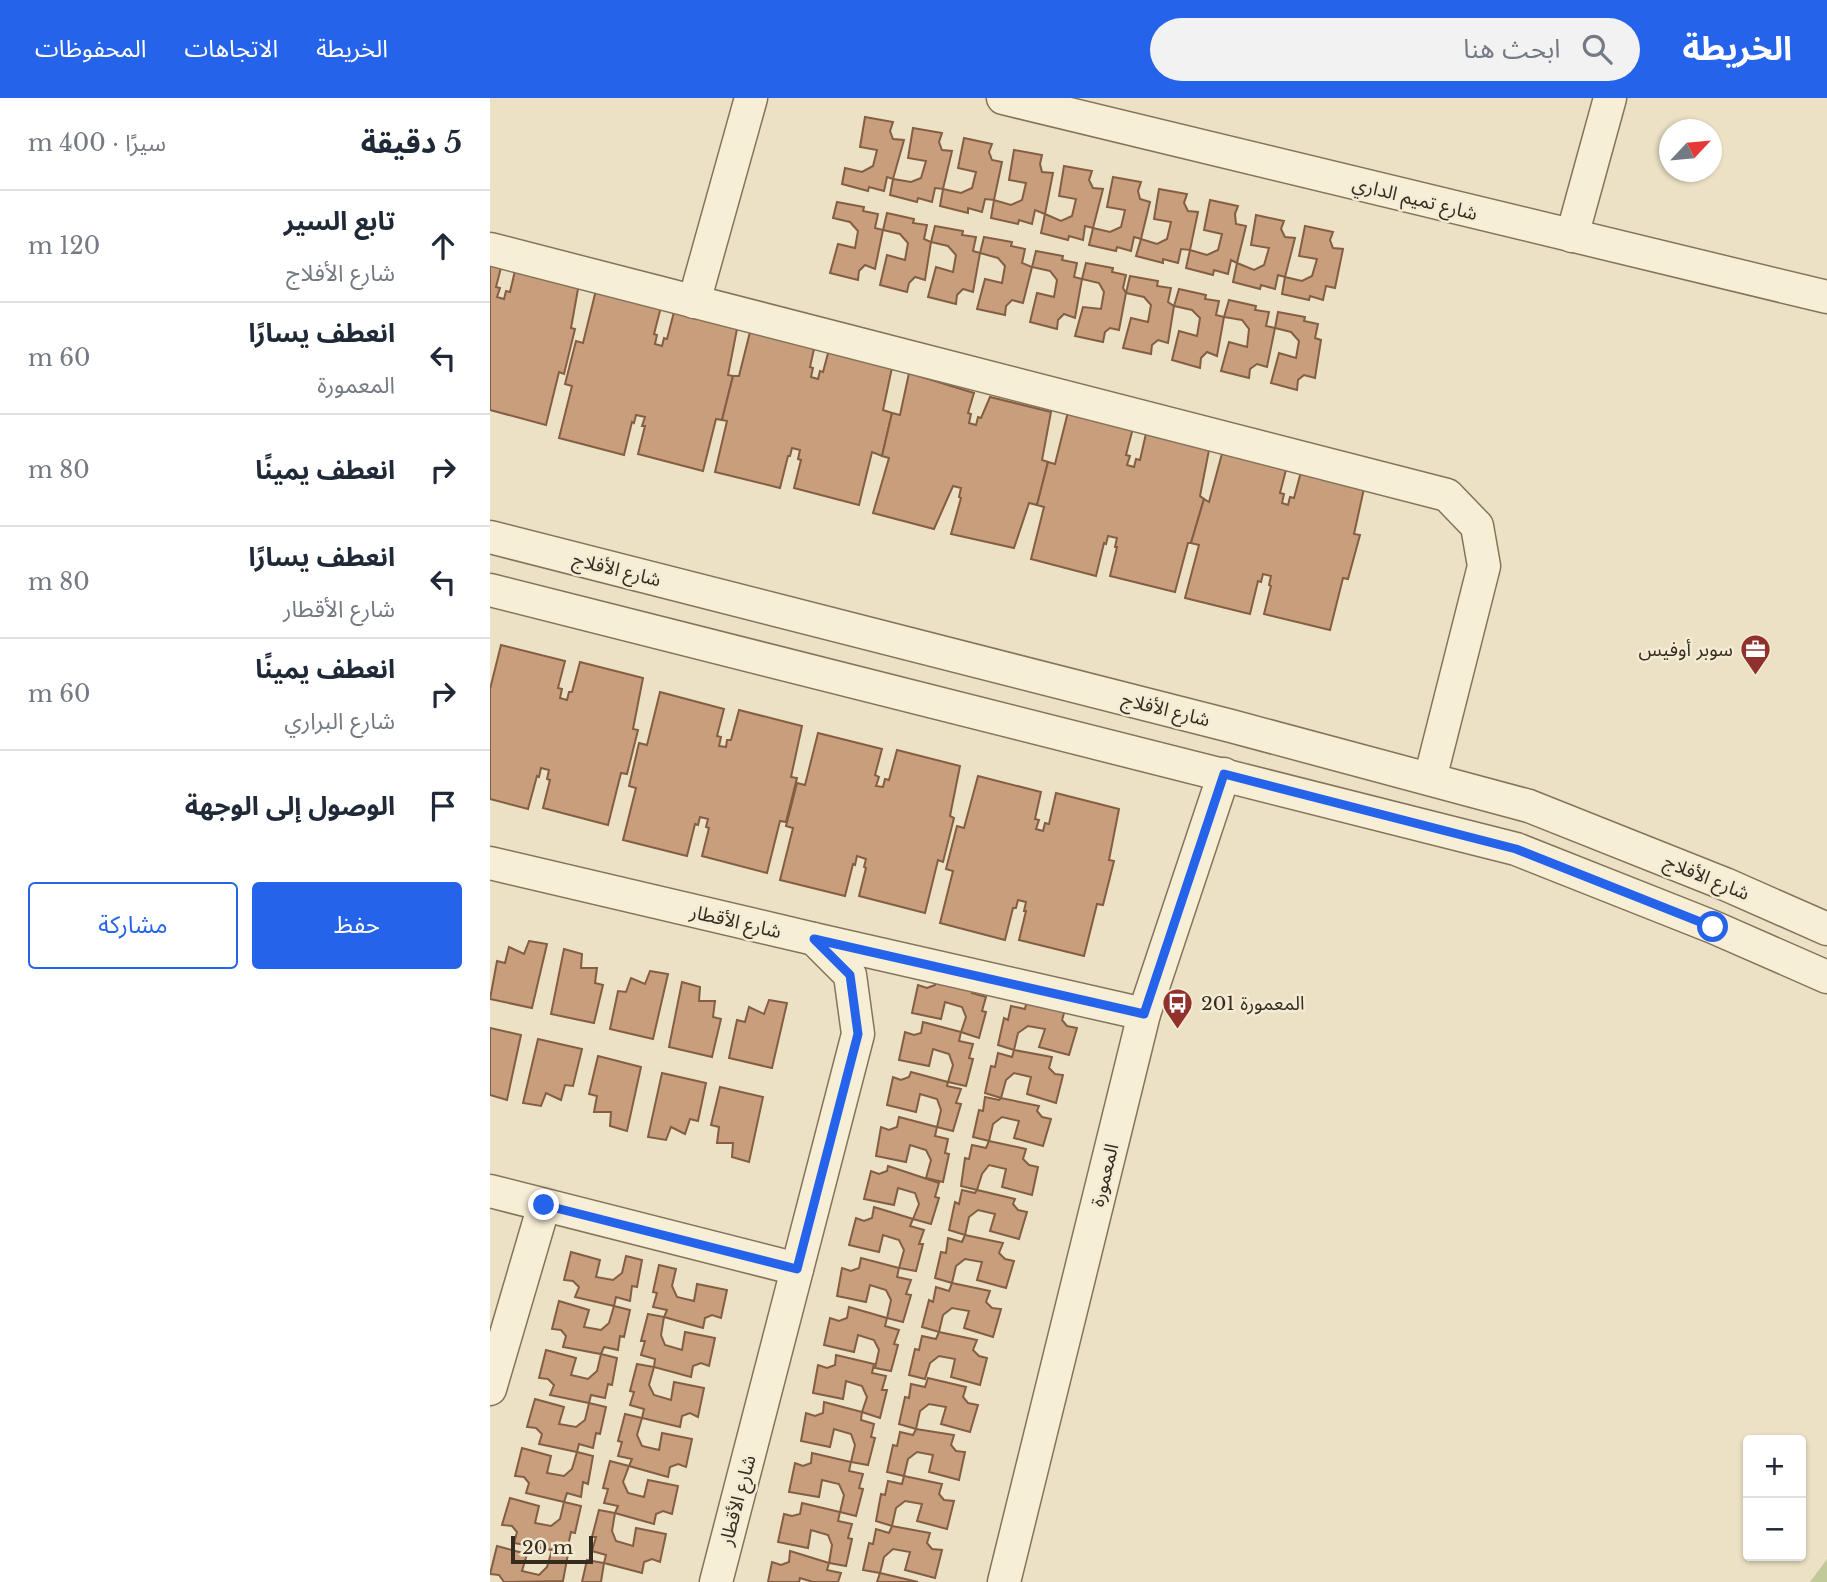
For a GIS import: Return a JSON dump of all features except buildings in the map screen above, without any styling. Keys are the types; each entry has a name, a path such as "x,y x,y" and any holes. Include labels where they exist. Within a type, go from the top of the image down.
{"street":[{"path":"694,302 751,98"},
{"name":"شارع تميم الداري","path":"1003,98 1827,297"},
{"path":"1572,236 1610,98"},
{"path":"490,250 1447,495 1477,526 1484,566 1430,779"},
{"name":"شارع الأفلاج","path":"490,537 1204,719 1529,806 1823,918"},
{"path":"490,590 1516,849 1817,969 1823,918"},
{"name":"المعمورة","path":"1004,1582 1144,1014 1224,774"},
{"name":"شارع الأقطار","path":"490,863 814,939 850,975 858,1034 716,1582"},
{"path":"814,939 1144,1014"},
{"path":"490,1191 797,1269"},
{"path":"490,1389 544,1205"}],"green space":[{"path":"1827,1559 1827,1582 1810,1582"}],"place":[{"name":"سوبر أوفيس","path":"1756,676"},
{"name":"المعمورة 201","path":"1178,1030"}],"route":[{"path":"544,1205 797,1269 858,1034 850,975 814,939 1144,1014 1224,774 1516,849 1713,927"}]}
